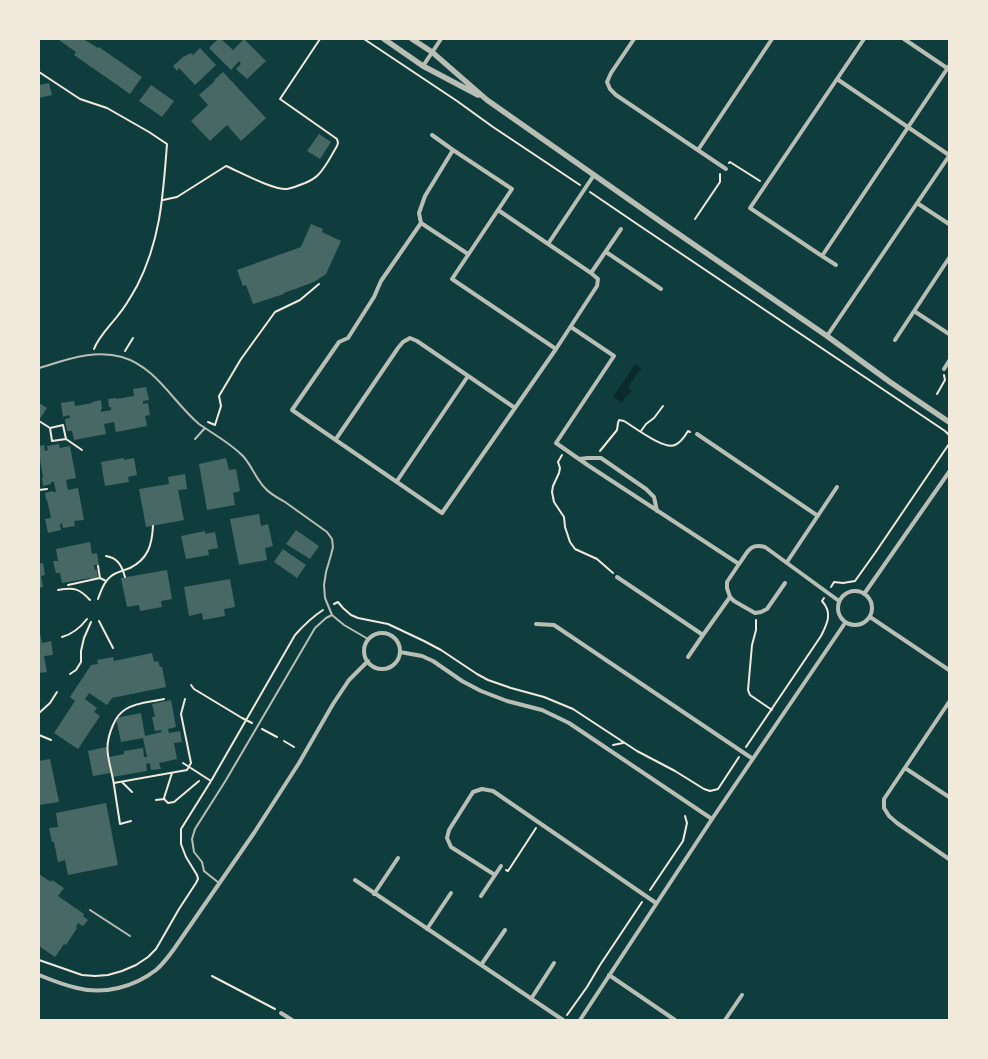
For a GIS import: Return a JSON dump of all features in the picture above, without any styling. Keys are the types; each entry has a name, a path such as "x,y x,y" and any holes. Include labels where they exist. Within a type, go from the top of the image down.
{"street":[{"path":"384,39 423,66 487,100"},
{"path":"412,39 432,52 487,100 949,422"},
{"path":"423,66 441,39"},
{"path":"634,39 611,73 607,82 610,89 616,95 726,169"},
{"path":"698,150 772,39"},
{"path":"836,265 750,208 864,39"},
{"path":"822,256 948,67 904,39"},
{"path":"827,336 949,155 837,79"},
{"path":"432,135 512,188 452,279 556,349"},
{"path":"453,150 425,196 419,213 421,223 468,254"},
{"path":"548,244 594,176"},
{"path":"917,203 949,224"},
{"path":"421,223 381,281 374,297 348,338 339,342 292,410 442,513 556,349 597,286 598,279 592,273 498,210"},
{"path":"592,273 621,229"},
{"path":"606,252 661,289"},
{"path":"895,340 949,258"},
{"path":"914,311 949,334"},
{"path":"571,327 614,356 556,443 739,564"},
{"path":"336,439 398,348 403,342 410,338 417,341 515,408"},
{"path":"944,369 949,361"},
{"path":"397,481 468,376"},
{"path":"697,434 818,516"},
{"path":"579,459 595,457 601,458 654,496 657,511"},
{"path":"864,594 949,472"},
{"path":"787,562 837,487"},
{"path":"785,583 768,609 755,613 734,601 730,597 727,588 727,582 751,547 758,545 765,547 787,562 839,601"},
{"path":"617,577 703,635"},
{"path":"859,591 868,597 871,602 872,612 870,617 867,621 859,625 854,626 845,623 841,620 837,611 839,601 847,592 859,591"},
{"path":"688,657 730,597"},
{"path":"870,617 949,670"},
{"path":"580,1020 656,903 845,623"},
{"path":"536,624 554,625 753,759"},
{"path":"378,633 389,634 394,637 400,652 398,658 390,667 378,668 372,666 368,661 364,653 365,644 368,639 378,633"},
{"path":"400,652 422,656 433,661 481,692 507,701 542,710 569,723 712,820"},
{"path":"39,975 66,986 90,990 126,986 138,981 157,969 166,960 254,834 349,680 368,661"},
{"path":"949,702 884,799 884,808 897,824 949,859"},
{"path":"905,768 949,797"},
{"path":"495,875 451,846 447,838 449,830 473,792 482,789 493,791 656,903"},
{"path":"374,894 398,858"},
{"path":"481,896 501,866"},
{"path":"355,880 563,1020"},
{"path":"427,929 451,892"},
{"path":"481,965 505,930"},
{"path":"531,999 554,963"},
{"path":"609,975 675,1020"},
{"path":"725,1020 742,995"},
{"path":"281,1013 292,1020"}],"lane":[{"path":"39,368 88,354 107,354 133,361 146,369 200,425 241,454 265,489 327,532 332,539 333,547 326,572 324,585 325,598 332,615 344,625 368,639"},
{"path":"195,439 205,428"},
{"path":"220,883 204,871 202,862 194,852 192,838 195,829 246,747 315,628 332,615"},
{"path":"90,910 130,936"}],"path":[{"path":"163,200 177,197 226,166 282,189 289,189 317,176 337,146 337,139 280,99 320,39"},
{"path":"364,39 457,100 545,163 585,188 949,435"},
{"path":"39,72 80,99 107,108 167,144 163,200 154,243 147,264 120,313 95,345 94,349"},
{"path":"695,219 720,182 720,174 726,169 730,162 766,184"},
{"path":"205,420 215,425 221,406 219,396 242,359 275,312 300,300 319,284"},
{"path":"127,353 124,352 133,338"},
{"path":"88,350 99,349"},
{"path":"937,394 945,380 944,369"},
{"path":"641,432 646,424 654,418 663,406"},
{"path":"39,420 50,428 53,443 66,439"},
{"path":"595,457 617,430 619,420 624,421 659,443 665,445 677,445 688,431 697,434"},
{"path":"50,428 64,425 66,439 82,450"},
{"path":"334,604 338,602 351,615 358,618 388,624 424,641 488,680 544,697 573,709 637,751 675,771 704,789 710,791 718,789 821,636 827,624 829,612 822,601 834,582 843,583 855,581 949,444"},
{"path":"566,450 558,462 560,468 559,473 552,492 554,502 564,517 565,527 570,542 576,549 597,559 608,567 617,577"},
{"path":"39,490 47,488"},
{"path":"98,599 106,581 113,574 134,565 146,554 151,544 154,526"},
{"path":"106,556 118,561 125,578"},
{"path":"98,566 100,578"},
{"path":"68,585 100,578 106,581"},
{"path":"58,590 72,588 78,589 90,600"},
{"path":"39,960 82,975 108,975 136,965 148,957 156,949 198,879 181,844 180,829 211,781 295,635 302,626 324,609"},
{"path":"755,613 756,630 752,645 748,690 750,695 772,710"},
{"path":"62,637 74,632 87,619"},
{"path":"99,621 113,648"},
{"path":"70,674 76,670 81,662 81,650 84,638 91,622"},
{"path":"191,685 194,689 255,725"},
{"path":"39,713 50,703 57,692"},
{"path":"131,821 120,824 114,783 108,756 107,746 109,736 116,718 124,710 133,706 164,699"},
{"path":"114,783 187,770 191,764 181,714 185,699"},
{"path":"261,728 277,737"},
{"path":"39,735 51,740"},
{"path":"284,741 294,747"},
{"path":"183,763 211,781"},
{"path":"164,799 172,773"},
{"path":"156,800 164,799 168,803 174,802 199,781"},
{"path":"122,782 132,792"},
{"path":"563,1020 587,987 600,965 627,927 683,841 687,823 685,816"},
{"path":"501,866 508,872 540,823"},
{"path":"212,976 281,1013"}],"water":[{"path":"635,364 641,368 628,387 632,392 626,396 622,403 613,397"}],"building":[{"path":"86,39 85,40 98,48 99,47 142,77 130,94 74,55 76,52 59,40"},
{"path":"218,39 221,39 233,50 244,39 266,61 247,79 236,69 241,64 239,61 231,70 209,48"},
{"path":"200,48 216,65 195,85 179,68 177,71 173,66 183,57 191,53 193,55"},
{"path":"223,72 266,118 241,141 227,125 210,141 191,121 208,105 199,95"},
{"path":"49,83 52,95 39,98 39,85"},
{"path":"151,85 174,101 162,117 139,101"},
{"path":"319,134 331,142 320,159 307,151"},
{"path":"311,224 323,229 322,232 341,241 326,274 314,282 253,304 246,285 243,286 237,270 301,247"},
{"path":"146,387 149,400 143,401 143,404 148,403 150,415 145,416 147,426 116,432 114,422 104,424 106,434 74,440 72,431 67,431 65,419 70,418 69,415 63,417 61,403 74,401 75,406 101,400 101,412 111,410 108,399 134,396 133,389"},
{"path":"39,403 47,408 39,420"},
{"path":"59,444 60,448 70,446 76,478 66,480 68,490 78,488 84,520 74,521 75,526 63,528 62,523 60,524 61,530 48,533 45,519 51,518 45,493 53,491 56,492 54,482 43,486 40,459 39,460 39,446 44,445 45,451 48,450 47,446"},
{"path":"124,458 124,460 134,458 137,475 128,477 129,482 105,486 101,462"},
{"path":"226,458 229,470 236,469 240,491 233,493 235,505 207,510 199,464"},
{"path":"185,474 187,489 178,490 184,520 146,527 139,489 169,484 168,477"},
{"path":"259,514 261,526 268,524 273,546 265,548 267,560 239,565 230,519"},
{"path":"296,530 319,546 310,559 286,544"},
{"path":"205,531 205,534 215,532 218,548 208,550 209,555 186,559 181,536"},
{"path":"90,542 92,554 97,553 99,565 94,565 95,570 97,570 98,578 62,583 60,573 56,573 53,561 58,561 56,549"},
{"path":"283,549 306,565 297,578 274,562"},
{"path":"43,563 45,575 41,576 43,587 39,588 39,564"},
{"path":"167,570 172,599 161,601 162,607 140,611 139,605 127,607 121,578"},
{"path":"230,579 235,607 224,609 225,616 203,620 202,613 189,616 184,587"},
{"path":"39,633 42,643 51,641 53,655 44,656 47,672 39,673"},
{"path":"152,653 154,662 158,661 160,667 162,667 166,687 112,698 107,705 89,693 85,699 97,708 94,712 100,716 78,749 54,733 75,701 70,697 91,665 98,664 97,660 113,657 114,661"},
{"path":"171,700 176,727 168,729 169,733 180,731 182,742 174,743 177,759 159,763 161,769 151,770 150,763 146,764 147,771 112,777 109,757 124,754 124,751 143,748 144,757 147,757 143,738 121,742 116,718 141,713 145,736 162,732 161,730 155,731 152,717 155,717 152,704"},
{"path":"106,747 110,773 93,776 88,751"},
{"path":"50,759 59,802 39,805 39,761"},
{"path":"106,803 118,865 68,875 65,860 58,862 54,842 52,842 49,828 58,827 56,813"},
{"path":"39,874 64,888 58,896 84,914 83,916 88,920 83,926 78,923 77,928 66,945 64,944 55,957 39,946"}]}
